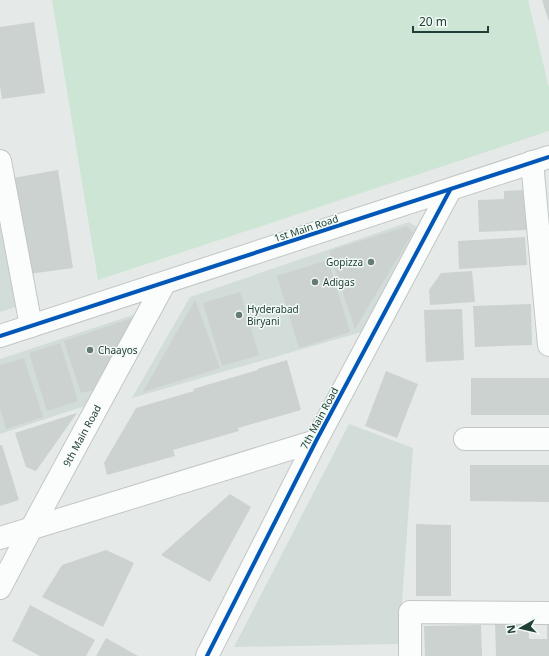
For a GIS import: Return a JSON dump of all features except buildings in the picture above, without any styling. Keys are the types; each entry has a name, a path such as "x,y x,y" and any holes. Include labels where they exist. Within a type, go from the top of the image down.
{"street":[{"name":"1st Main Road","path":"0,336 164,284 541,160"},
{"path":"541,160 549,345"},
{"path":"0,161 31,326"},
{"name":"7th Main Road","path":"207,656 316,441 450,190"},
{"name":"9th Main Road","path":"0,588 30,529 164,284"},
{"path":"465,439 549,438"},
{"path":"0,538 316,441"},
{"path":"410,656 410,612 549,613"}],"shaded area":[{"path":"409,222 422,231 365,331 132,398 190,297"},
{"path":"0,226 16,307 0,312"},
{"path":"145,311 88,405 0,434 0,359"},
{"path":"349,424 413,448 399,644 234,647"}],"green space":[{"path":"52,0 528,0 549,88 549,131 98,280"}],"cycle path":[{"path":"0,336 549,157"},
{"path":"207,656 316,441 450,190"}],"place":[{"name":"Gopizza","path":"371,262"},
{"name":"Adigas","path":"315,282"},
{"name":"Hyderabad Biryani","path":"239,315"},
{"name":"Chaayos","path":"90,350"}]}
